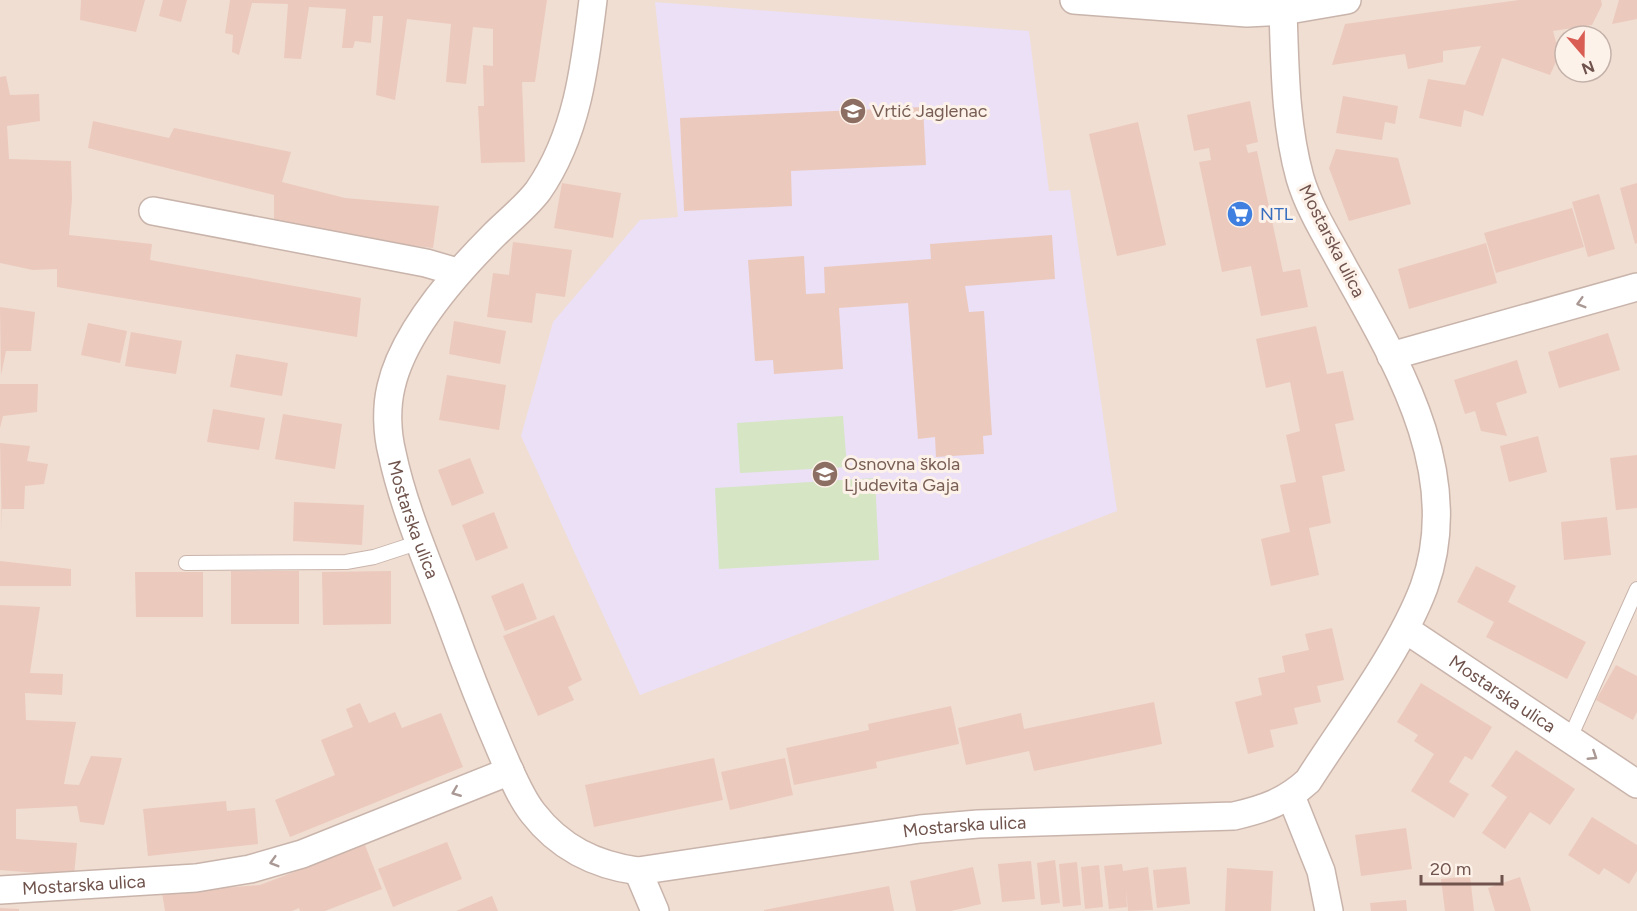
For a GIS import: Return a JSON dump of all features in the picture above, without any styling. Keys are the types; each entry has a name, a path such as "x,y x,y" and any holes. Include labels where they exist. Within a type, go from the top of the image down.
{"street":[{"name":"Mostarska ulica","path":"592,0 586,57 573,115 555,164 536,194 457,272 434,302 402,356 390,387 388,421 391,451 400,486 420,542 483,711 510,771 532,812 552,834 582,856 609,867 638,871 920,829 978,824 1234,816 1268,808 1291,796 1308,781 1405,629 1425,585 1436,533 1437,490 1426,436 1391,356 1326,234 1300,179 1288,114 1283,11"},
{"path":"1074,0 1247,13 1283,11 1347,0"},
{"path":"153,211 426,263 457,272"},
{"path":"1391,356 1637,287"},
{"name":"Mostarska ulica","path":"1405,629 1637,784"},
{"name":"Mostarska ulica","path":"0,890 196,878 250,869 302,854 510,771"},
{"path":"1291,796 1320,871 1329,911"},
{"path":"638,871 655,911"}],"lane":[{"path":"186,563 346,562 375,557 420,542"},
{"name":"Mostarska ulica","path":"1569,740 1637,589"}],"shaded area":[{"path":"0,0 1637,0 1637,911 0,911"},
{"name":"Osnovna škola Ljudevita Gaja","path":"655,2 1029,31 1049,191 1070,190 1117,511 640,695 521,436 553,322 640,220 678,217"}],"green space":[{"path":"843,416 847,467 740,473 737,423"},
{"path":"875,478 879,560 719,569 715,488"}],"building":[{"path":"81,0 145,0 136,32 80,20"},
{"path":"163,0 187,0 181,22 159,16"},
{"path":"230,0 547,0 535,82 522,82 525,162 481,163 478,106 484,106 483,65 493,66 493,29 473,27 466,84 446,82 451,24 407,19 395,100 376,95 383,16 373,16 371,43 355,41 353,48 342,48 346,9 309,7 301,59 284,58 288,4 252,3 239,55 232,52 233,35 225,33"},
{"path":"1519,0 1601,0 1602,5 1592,24 1553,24 1553,68 1550,75 1502,58 1483,116 1464,110 1461,127 1419,118 1428,79 1465,85 1481,46 1443,51 1443,62 1408,69 1405,54 1332,65 1345,24"},
{"path":"1619,0 1637,0 1637,19 1612,24"},
{"path":"6,76 10,95 39,94 40,121 7,126 9,159 71,161 72,199 69,235 152,244 150,260 361,298 357,337 57,287 57,269 33,270 0,263 0,77"},
{"path":"1343,96 1398,106 1395,124 1385,122 1382,140 1336,133"},
{"name":"NTL","path":"1250,101 1258,142 1246,145 1248,153 1257,151 1283,272 1300,269 1308,307 1261,316 1251,266 1222,272 1199,162 1211,160 1209,148 1194,151 1187,115"},
{"path":"923,107 926,165 791,171 792,206 684,211 680,118"},
{"path":"93,121 169,138 174,128 291,152 282,182 345,198 439,206 433,248 341,237 274,221 274,195 88,148"},
{"path":"1138,122 1166,245 1117,256 1089,134"},
{"path":"1336,149 1398,158 1411,204 1349,221 1329,168"},
{"path":"562,183 621,193 613,238 554,228"},
{"path":"1637,183 1637,243 1635,244 1620,188"},
{"path":"1599,194 1615,249 1588,257 1572,202"},
{"path":"1572,208 1584,247 1496,273 1484,233"},
{"path":"1052,235 1055,279 965,286 969,312 984,311 992,435 983,436 984,454 936,457 935,437 918,439 908,303 839,308 843,369 774,374 773,360 755,361 748,260 804,256 806,294 825,293 824,267 931,259 930,244"},
{"path":"513,242 572,250 565,297 536,293 532,323 487,317 493,273 509,275"},
{"path":"1486,243 1497,283 1409,309 1398,269"},
{"path":"0,307 35,312 31,351 6,351 1,375"},
{"path":"454,321 506,331 500,364 449,354"},
{"path":"88,323 127,331 120,363 81,355"},
{"path":"1316,326 1327,374 1343,371 1354,420 1335,424 1345,471 1322,476 1331,523 1309,528 1319,575 1271,586 1261,539 1290,532 1280,485 1296,482 1286,435 1300,431 1290,382 1266,388 1256,339"},
{"path":"131,332 182,341 176,374 125,366"},
{"path":"1608,333 1620,370 1559,388 1548,352"},
{"path":"236,354 288,363 282,396 230,387"},
{"path":"1517,360 1527,393 1496,403 1507,436 1481,431 1475,411 1465,414 1454,380"},
{"path":"447,375 506,385 499,430 439,420"},
{"path":"0,384 38,384 37,412 3,416 0,428"},
{"path":"213,409 265,418 259,450 207,442"},
{"path":"283,414 342,424 335,469 275,459"},
{"path":"1538,436 1547,472 1509,482 1500,446"},
{"path":"0,443 30,446 27,461 48,464 44,484 25,486 24,509 2,509 2,533"},
{"path":"1637,455 1637,508 1616,510 1610,458"},
{"path":"470,458 484,493 452,506 438,470"},
{"path":"294,502 364,505 362,545 293,541"},
{"path":"494,512 508,548 476,561 462,525"},
{"path":"1607,517 1611,555 1564,560 1561,522"},
{"path":"0,561 71,569 71,586 0,586"},
{"path":"1476,566 1516,586 1508,602 1586,642 1567,679 1486,637 1494,622 1457,602"},
{"path":"231,571 299,571 299,624 231,624"},
{"path":"391,571 391,624 323,625 322,572"},
{"path":"135,572 203,572 203,617 136,617"},
{"path":"523,583 537,619 505,631 491,596"},
{"path":"0,605 40,607 30,673 63,674 62,695 25,693 26,720 76,722 64,784 79,785 91,756 122,758 104,825 80,822 77,806 16,809 16,839 77,843 74,876 0,870"},
{"path":"554,615 582,680 568,687 574,700 538,716 503,636"},
{"path":"1332,628 1344,680 1317,686 1321,702 1294,708 1298,724 1270,730 1274,747 1248,754 1235,702 1262,695 1258,678 1285,672 1282,656 1309,650 1305,634"},
{"path":"1616,665 1637,676 1637,712 1633,720 1596,700"},
{"path":"1421,683 1492,727 1472,760 1465,756 1449,782 1469,794 1454,818 1411,791 1434,754 1414,741 1418,735 1397,722"},
{"path":"1154,702 1162,744 1034,771 1029,751 966,765 958,728 1021,713 1024,729"},
{"path":"360,703 369,723 395,712 402,728 441,713 463,767 290,837 275,800 335,775 321,740 353,727 346,709"},
{"path":"951,706 959,744 876,762 877,768 794,785 786,748 869,730 868,724"},
{"path":"1516,750 1575,789 1550,825 1530,812 1505,849 1482,833 1507,797 1491,786"},
{"path":"714,758 723,800 594,827 585,785"},
{"path":"785,758 793,795 730,810 721,772"},
{"path":"226,801 227,811 255,808 258,844 148,856 143,809"},
{"path":"1592,817 1637,845 1637,871 1629,884 1604,868 1599,875 1568,855"},
{"path":"1406,828 1412,869 1361,876 1355,835"},
{"path":"447,842 462,879 393,907 378,869"},
{"path":"365,845 382,889 325,911 300,911 299,908 292,911 165,911 162,893 260,885"},
{"path":"1055,860 1060,903 1041,905 1037,863"},
{"path":"1031,861 1035,899 1002,902 998,864"},
{"path":"1077,862 1081,905 1063,907 1059,864"},
{"path":"1122,864 1123,871 1148,867 1153,910 1128,911 1126,889 1127,907 1109,909 1104,866"},
{"path":"1099,865 1103,907 1085,909 1081,867"},
{"path":"973,867 981,904 951,911 916,911 910,881"},
{"path":"1186,867 1190,904 1157,908 1153,870"},
{"path":"1227,868 1273,871 1271,911 1225,911"},
{"path":"1470,876 1474,911 1445,911 1441,879"},
{"path":"1520,877 1531,911 1495,911 1488,888"},
{"path":"889,886 894,911 764,911 764,910"},
{"path":"492,896 498,911 456,911"},
{"path":"1406,900 1407,911 1371,911 1370,903"},
{"path":"0,908 19,909 19,911 0,911"}],"place":[{"name":"Vrtić Jaglenac","path":"853,111"},
{"name":"NTL","path":"1240,214"},
{"name":"Osnovna škola Ljudevita Gaja","path":"825,474"}]}
